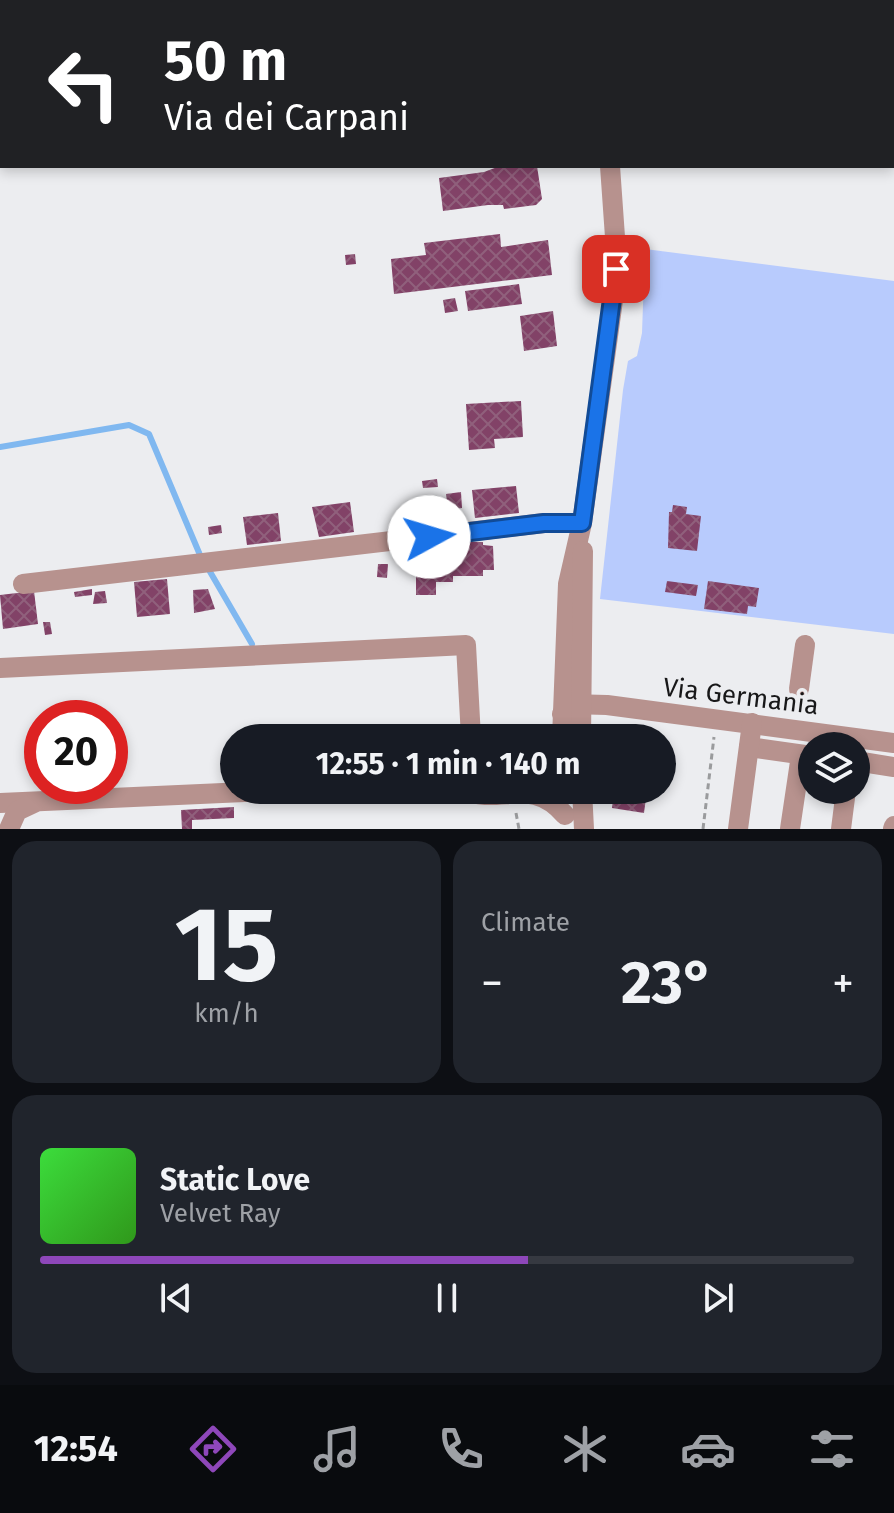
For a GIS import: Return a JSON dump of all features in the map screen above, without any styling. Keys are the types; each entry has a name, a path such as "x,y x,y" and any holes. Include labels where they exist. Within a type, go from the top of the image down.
{"street":[{"path":"573,724 582,523 615,280 610,168"},
{"path":"23,584 544,523 582,523"},
{"path":"578,724 565,611 569,575 582,523"},
{"path":"0,668 466,645 470,724"},
{"path":"799,689 805,645"},
{"path":"569,724 575,711"},
{"name":"Via Germania","path":"575,711 752,723 894,743"},
{"path":"738,829 752,723"},
{"path":"749,747 798,755"},
{"path":"870,763 894,767"},
{"path":"790,829 798,792"},
{"path":"128,798 220,794"},
{"path":"0,803 24,803"},
{"path":"9,829 17,811 35,804"},
{"path":"547,804 569,824"},
{"path":"566,804 569,824"},
{"path":"569,824 571,804"},
{"path":"583,804 584,829"},
{"path":"841,829 844,804"},
{"path":"0,812 9,829"}],"path":[{"path":"703,829 714,733"}],"shaded area":[{"path":"645,249 894,281 894,634 600,599 623,390 628,361 637,356 642,333"}],"building":[{"path":"495,168 537,168 542,199 536,205 504,209 503,205 488,205 443,211 439,178"},
{"path":"500,234 501,247 548,240 552,275 394,294 391,259 426,255 424,243"},
{"path":"355,254 356,264 346,265 345,255"},
{"path":"519,284 522,304 468,311 465,291"},
{"path":"455,298 458,311 445,313 443,300"},
{"path":"553,311 557,346 524,351 520,316"},
{"path":"521,401 523,437 494,439 495,448 469,450 466,404"},
{"path":"437,479 438,487 423,488 422,481"},
{"path":"516,486 519,513 475,518 472,490"},
{"path":"461,492 462,508 448,510 446,494"},
{"path":"350,502 354,532 319,537 312,507"},
{"path":"673,505 687,507 686,514 701,516 697,551 668,548 669,512 672,512"},
{"path":"278,513 281,541 247,545 243,517"},
{"path":"221,525 222,533 209,535 208,527"},
{"path":"438,541 483,542 483,545 493,546 494,570 483,570 483,576 453,576 453,582 436,582 436,595 416,595 416,553 437,553"},
{"path":"378,564 388,564 387,578 377,577"},
{"path":"167,579 170,614 137,617 134,582"},
{"path":"667,581 698,585 696,596 665,592"},
{"path":"708,581 759,588 756,607 748,606 747,614 704,609"},
{"path":"92,589 92,595 75,597 74,592"},
{"path":"208,589 215,609 194,613 193,590"},
{"path":"34,591 38,624 3,629 0,595"},
{"path":"105,591 107,603 93,604 95,592"},
{"path":"43,622 50,622 52,634 45,635"},
{"path":"612,804 645,804 644,813 612,808"},
{"path":"234,807 234,818 192,820 192,829 182,829 181,810"}],"waterway":[{"path":"0,447 129,425 149,434 200,555"},
{"path":"209,570 252,644"}],"route":[{"path":"429,537 544,523 582,523 616,269"}]}
